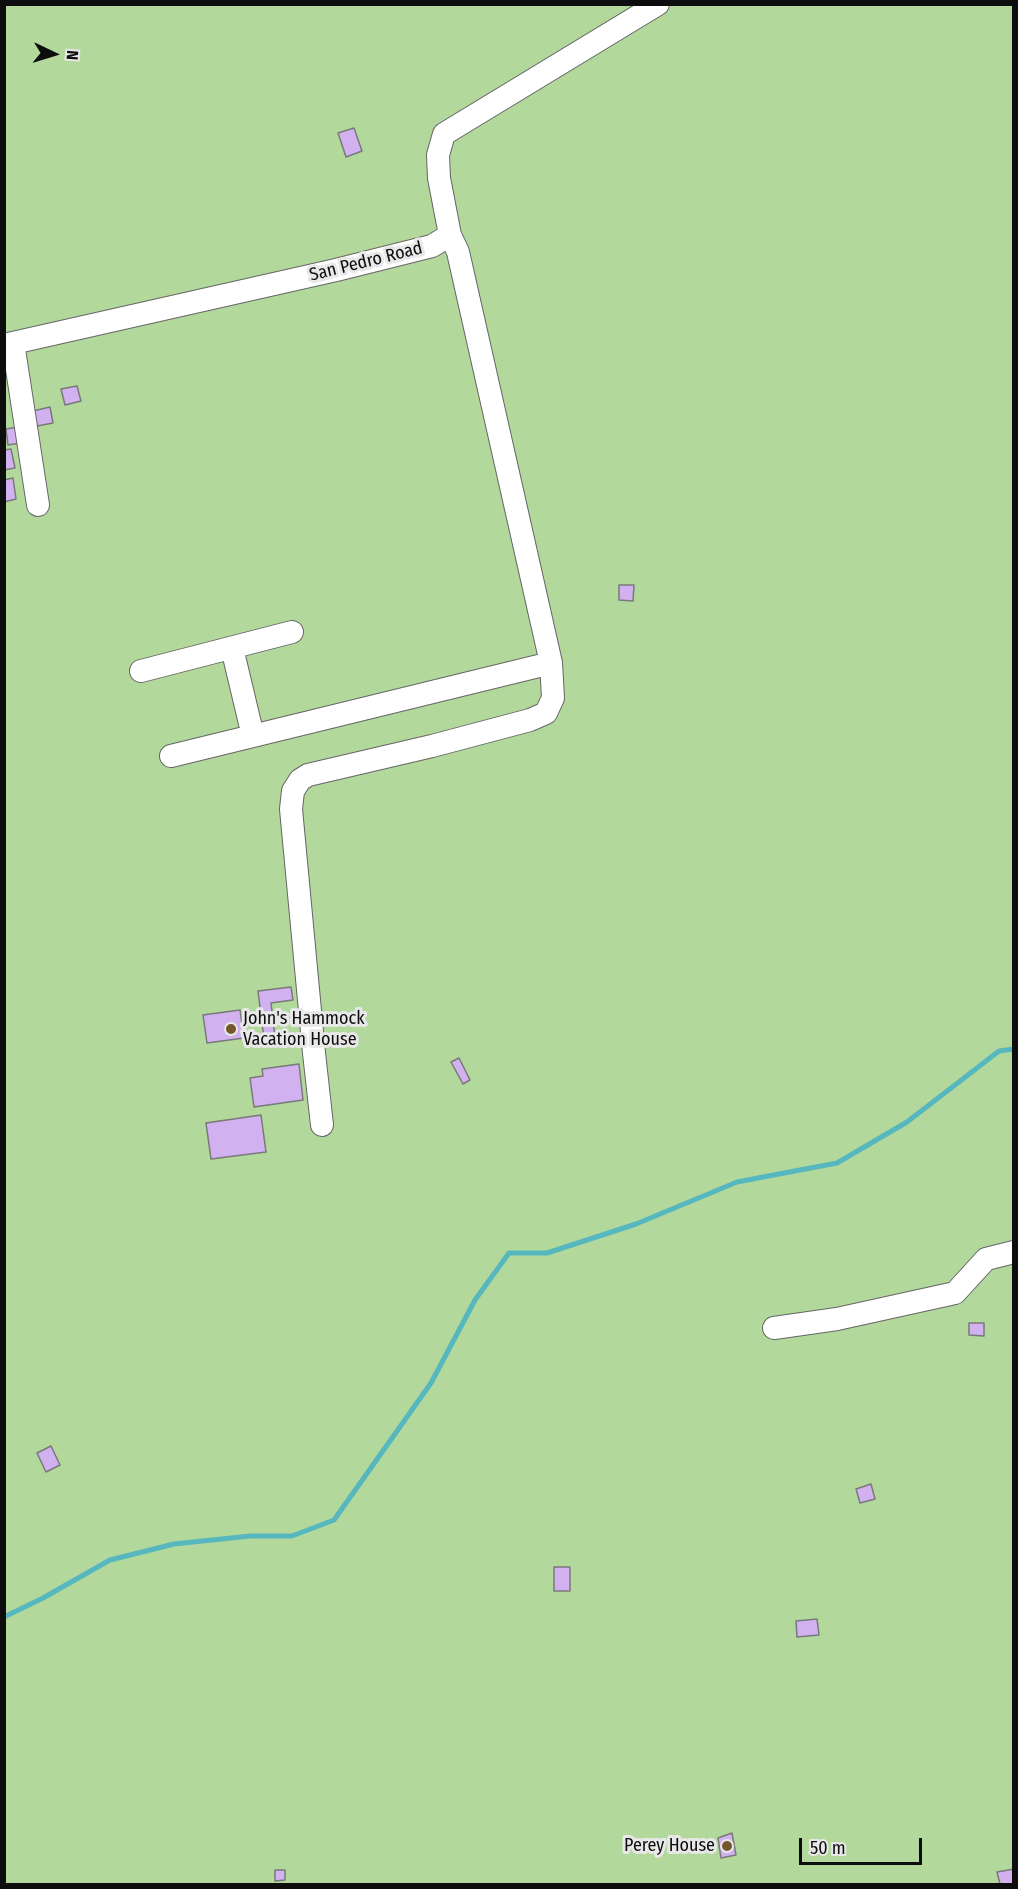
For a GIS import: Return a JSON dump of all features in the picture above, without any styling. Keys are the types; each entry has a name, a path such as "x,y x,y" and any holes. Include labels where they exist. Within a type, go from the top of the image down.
{"street":[{"path":"322,1125 291,809 293,792 300,780 308,775 530,720 546,713 553,698 551,663 458,252 450,236 439,178 438,155 444,134 658,4"},
{"name":"San Pedro Road","path":"9,344 336,270 432,246 450,236"},
{"path":"9,344 38,505"},
{"path":"141,671 292,632"},
{"path":"232,648 253,736"},
{"path":"171,756 551,663"},
{"path":"774,1328 837,1319 955,1293 987,1259 1014,1252"}],"green space":[{"path":"5,5 1013,5 1013,1884 5,1884"}],"building":[{"path":"354,128 362,151 346,157 338,133"},
{"path":"77,386 81,401 65,405 61,389"},
{"path":"50,407 53,423 37,426 33,411"},
{"path":"24,426 27,442 8,445 6,429"},
{"path":"11,449 15,468 4,470 4,450"},
{"path":"13,478 16,499 4,502 4,480"},
{"path":"619,585 634,585 633,601 619,600"},
{"path":"291,987 293,1000 271,1003 275,1037 264,1039 258,991"},
{"path":"240,1010 244,1038 207,1043 203,1015"},
{"path":"459,1058 470,1080 463,1084 451,1062"},
{"path":"299,1064 303,1100 254,1107 250,1078 263,1076 262,1069"},
{"path":"261,1115 266,1152 211,1159 206,1123"},
{"path":"969,1323 984,1323 984,1336 969,1335"},
{"path":"51,1446 60,1465 46,1472 37,1453"},
{"path":"871,1484 875,1499 860,1503 856,1489"},
{"path":"554,1567 570,1567 570,1591 554,1591"},
{"path":"817,1619 819,1635 797,1637 796,1621"},
{"name":"Perey House","path":"732,1833 736,1855 721,1858 718,1838"},
{"path":"1014,1869 1014,1884 1000,1884 997,1872"},
{"path":"275,1870 285,1870 285,1880 275,1881"}],"waterway":[{"path":"4,1617 110,1560 174,1544 250,1536 292,1536 334,1520 431,1383 475,1300 509,1253 547,1253 636,1224 737,1182 837,1163 907,1122 999,1051 1014,1049"}],"place":[{"name":"John's Hammock Vacation House","path":"231,1029"},
{"name":"Perey House","path":"727,1846"}]}
